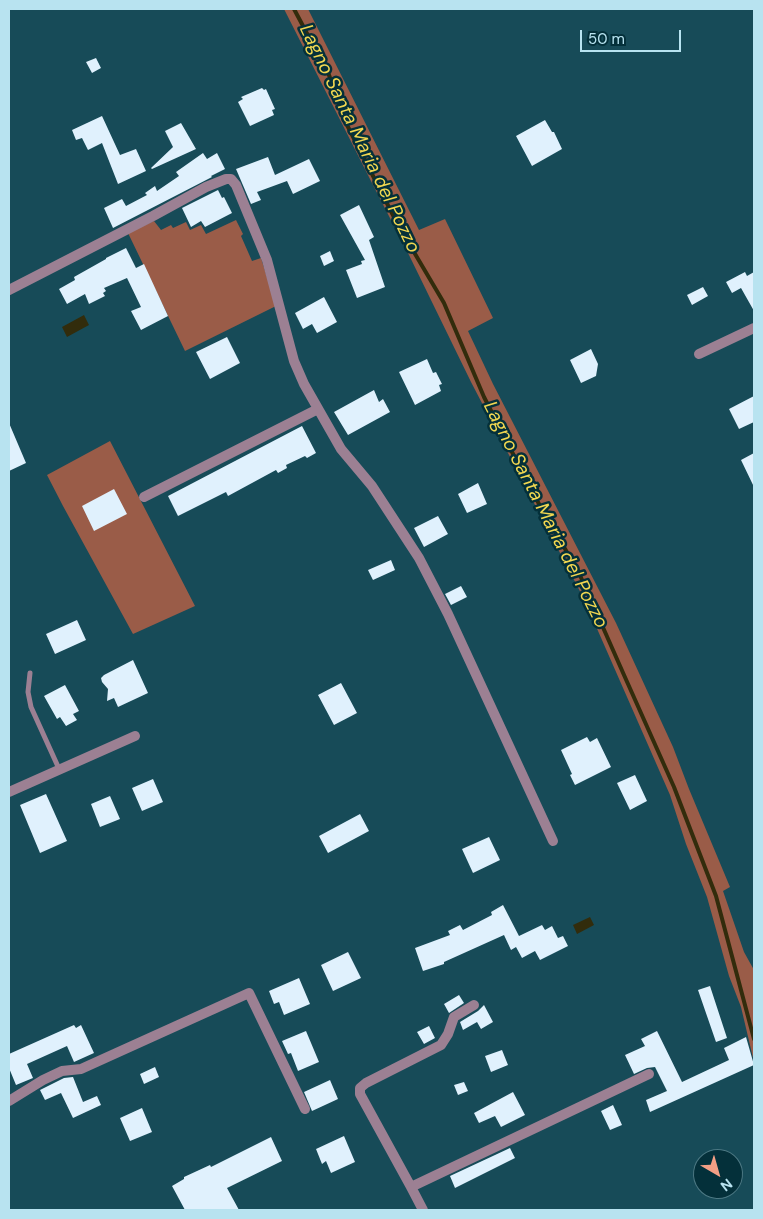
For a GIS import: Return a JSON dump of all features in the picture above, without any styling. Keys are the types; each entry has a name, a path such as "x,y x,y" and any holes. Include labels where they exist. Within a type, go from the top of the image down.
{"street":[{"path":"9,290 206,187 226,179 231,179 236,185 267,260 294,361 304,384 341,449 372,486 419,558 448,614 553,841"},
{"path":"699,354 754,328"},
{"path":"144,497 318,409"},
{"path":"9,792 60,771 135,736"},
{"path":"9,1101 43,1080 62,1071 81,1069 249,993 305,1109"},
{"path":"422,1210 412,1187 360,1094 360,1088 366,1083 441,1045 448,1034 454,1017 474,1005"},
{"path":"412,1187 649,1074"}],"lane":[{"path":"30,673 28,692 31,707 60,771"}],"shaded area":[{"path":"284,9 308,9 419,230 445,219 493,318 468,331 493,384 616,623 673,747 730,887 723,891 744,952 754,970 754,1062 741,1007 729,976 707,897 686,844 670,795 584,599 471,382"},
{"path":"236,220 252,261 261,258 276,306 185,351 128,233 154,221 161,230 171,225 173,228 186,222 190,230 201,225 206,234"},
{"path":"84,315 89,325 67,337 62,327"},
{"path":"110,441 195,606 133,634 47,475"},
{"path":"590,917 594,925 577,934 573,925"}],"building":[{"path":"96,58 101,68 92,73 86,62"},
{"path":"262,88 266,89 275,109 272,110 274,115 250,126 238,102 243,99 241,97"},
{"path":"102,116 120,155 136,149 146,171 118,184 102,143 88,150 82,138 76,140 72,130"},
{"path":"545,120 552,132 554,132 562,149 532,166 516,136"},
{"path":"181,123 196,149 152,169 173,147 165,131"},
{"path":"203,153 207,159 217,153 225,169 113,228 104,208 122,199 126,206 147,195 145,193 155,186 157,191 179,176 176,172"},
{"path":"268,157 275,175 309,159 320,181 293,194 287,181 257,192 261,200 251,204 236,169"},
{"path":"218,190 232,213 205,227 201,221 191,227 182,208"},
{"path":"359,205 374,237 369,240 385,287 357,298 346,270 362,264 361,261 365,260 340,215"},
{"path":"126,248 136,268 144,264 168,316 141,330 131,311 141,307 127,278 104,288 106,291 103,293 105,296 89,304 85,294 67,304 59,289 75,280 74,277"},
{"path":"330,251 334,261 324,266 320,256"},
{"path":"745,272 747,276 754,272 754,311 741,288 732,293 726,282"},
{"path":"703,287 708,296 692,305 687,295"},
{"path":"324,297 337,322 317,333 312,324 303,329 295,313"},
{"path":"227,337 240,363 210,379 196,352"},
{"path":"591,349 598,364 596,376 581,383 570,360"},
{"path":"427,359 433,373 436,372 442,384 439,385 441,391 415,405 399,372"},
{"path":"374,390 379,402 383,399 390,412 348,435 334,412"},
{"path":"754,396 754,422 739,429 729,409"},
{"path":"9,423 26,463 9,471"},
{"path":"302,426 316,453 286,465 287,468 278,473 276,470 228,496 226,492 178,516 168,496"},
{"path":"754,453 754,487 741,460"},
{"path":"478,483 487,504 467,513 458,494"},
{"path":"114,489 127,514 94,531 82,506"},
{"path":"438,516 448,534 424,547 414,528"},
{"path":"391,560 395,570 373,580 368,570"},
{"path":"461,586 467,597 451,605 445,594"},
{"path":"77,620 86,640 55,654 46,634"},
{"path":"133,660 148,693 118,707 114,698 107,701 108,689 101,678"},
{"path":"341,683 357,713 334,725 318,695"},
{"path":"65,685 79,711 73,714 77,720 66,726 60,717 57,719 44,696"},
{"path":"587,737 590,742 597,738 611,767 575,785 561,750"},
{"path":"635,775 647,801 630,810 617,783"},
{"path":"153,779 163,802 142,811 132,788"},
{"path":"46,794 67,841 40,853 20,805"},
{"path":"110,796 120,819 100,827 91,804"},
{"path":"360,814 369,831 328,853 319,836"},
{"path":"489,837 500,860 473,873 462,849"},
{"path":"503,905 519,936 542,925 545,930 552,926 558,938 563,936 568,946 540,960 535,951 522,958 516,947 511,950 504,935 444,962 444,964 423,971 415,948 450,935 448,931 460,925 463,930 492,915 491,912"},
{"path":"348,952 361,978 333,991 321,965"},
{"path":"299,978 310,1004 284,1015 279,1002 274,1004 269,991"},
{"path":"710,986 727,1038 716,1042 698,990"},
{"path":"459,995 464,1003 449,1013 444,1004"},
{"path":"484,1005 493,1022 481,1029 477,1022 463,1030 460,1022"},
{"path":"74,1025 76,1028 81,1025 94,1053 74,1062 67,1046 27,1064 33,1078 16,1085 9,1068 9,1054"},
{"path":"429,1026 435,1038 424,1044 417,1032"},
{"path":"306,1031 319,1062 298,1071 291,1053 288,1054 282,1041"},
{"path":"657,1031 682,1082 729,1060 724,1048 746,1037 754,1065 650,1112 646,1100 667,1091 655,1067 647,1068 634,1074 625,1055 645,1046 641,1039"},
{"path":"502,1050 508,1065 491,1072 485,1056"},
{"path":"155,1067 159,1077 144,1084 140,1074"},
{"path":"73,1077 83,1102 97,1096 101,1105 73,1118 61,1093 45,1100 40,1090 64,1078"},
{"path":"330,1080 338,1099 312,1111 304,1092"},
{"path":"464,1082 468,1091 458,1095 454,1085"},
{"path":"513,1092 525,1115 501,1127 495,1116 479,1123 474,1113"},
{"path":"613,1105 622,1125 610,1130 601,1111"},
{"path":"142,1108 152,1132 130,1141 120,1118"},
{"path":"344,1136 355,1162 331,1173 326,1161 322,1164 316,1149"},
{"path":"271,1137 282,1161 227,1188 239,1210 185,1210 172,1186 184,1179 184,1177 210,1165 211,1167"},
{"path":"510,1148 515,1158 455,1188 450,1176"}],"waterway":[{"name":"Lagno Santa Maria del Pozzo","path":"294,9 329,75 345,121 398,225 444,303 484,397 535,497 579,573 674,787 716,896 754,1039"}]}
